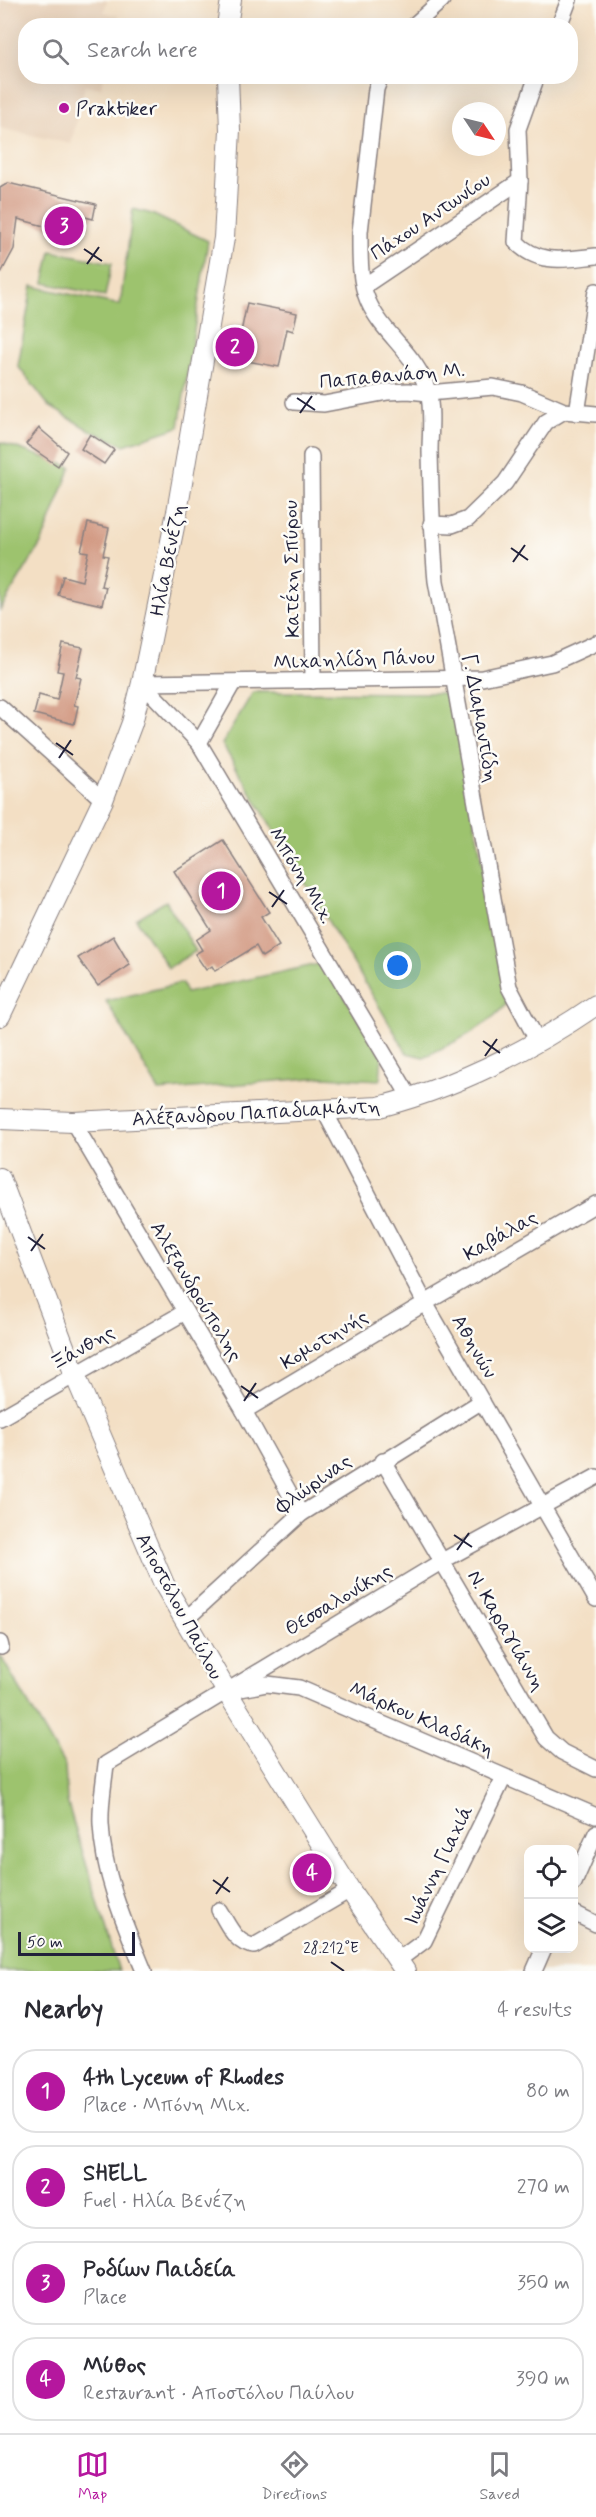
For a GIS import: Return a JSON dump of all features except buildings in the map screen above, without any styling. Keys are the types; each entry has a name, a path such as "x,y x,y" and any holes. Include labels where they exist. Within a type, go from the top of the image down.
{"street":[{"path":"228,18 231,0"},
{"path":"422,18 442,0"},
{"path":"562,18 569,0"},
{"name":"Ηλία Βενέζη","path":"0,1016 103,800 132,723 142,683 177,512 224,238 230,130 228,84"},
{"path":"378,84 360,232 364,286 368,300 378,317 417,366 429,393"},
{"path":"534,84 518,129 520,181 516,242 524,250 554,261 596,256"},
{"name":"Πάχου Αντωνίου","path":"364,286 520,181"},
{"path":"431,524 452,525 468,519 506,483 546,422 570,412 596,291"},
{"name":"Παπαθανάση Μ.","path":"294,402 324,404 398,392 429,393 493,387 522,393 570,412 596,414"},
{"name":"Γ. Διαμαντίδη","path":"429,393 431,524 436,581 509,987 537,1041"},
{"name":"Κατέχη Σπύρου","path":"311,456 313,681"},
{"name":"Μιχαηλίδη Πάνου","path":"142,683 482,678 552,663 596,643"},
{"name":"Μπόνη Μιχ.","path":"142,683 199,743 411,1099"},
{"path":"199,743 233,683"},
{"path":"0,707 103,800"},
{"name":"Αλέξανδρου Παπαδιαμάντη","path":"0,1119 73,1122 379,1107 411,1099 467,1077 537,1041 596,1005"},
{"name":"Αθηνών","path":"324,1110 425,1303 544,1505 596,1599"},
{"name":"Αλεξανδρούπολης","path":"73,1122 244,1411 301,1514"},
{"name":"Αποστόλου Παύλου","path":"0,1178 75,1376 145,1545 184,1621 226,1692 350,1890 401,1966"},
{"name":"Καβάλας","path":"425,1303 596,1204"},
{"name":"Κομοτηνής","path":"244,1411 425,1303"},
{"name":"Ξάνθης","path":"0,1418 185,1312"},
{"name":"Φλώρινας","path":"184,1621 301,1514 482,1401"},
{"name":"Ν. Καραγιάννη","path":"383,1461 444,1560 546,1738 562,1752 596,1769"},
{"name":"Θεσσαλονίκης","path":"144,1971 114,1891 105,1856 101,1824 106,1764 444,1560 596,1477"},
{"name":"Μάρκου Κλαδάκη","path":"226,1692 267,1684 299,1688 596,1816"},
{"name":"Ιωάννη Γιαχιά","path":"401,1966 424,1941 504,1777"},
{"path":"578,1872 596,1833"},
{"path":"219,1910 238,1940 245,1945 254,1946 350,1890"},
{"path":"578,1915 596,1924"},
{"path":"534,1971 542,1953"}],"shaded area":[{"path":"0,0 107,0 104,12 119,16 118,18 18,18 18,84 102,84 101,88 85,85 71,144 0,128"}],"green space":[{"path":"133,209 152,214 208,241 179,427 124,445 89,430 49,406 18,366 32,286 120,305"},
{"path":"51,251 112,263 105,296 44,283"},
{"path":"0,442 71,467 42,542 0,610"},
{"path":"253,692 451,693 508,1002 490,1020 424,1057 407,1053 222,744"},
{"path":"166,901 196,951 168,968 136,919"},
{"path":"323,963 382,1055 380,1080 323,1077 159,1091 106,1001 182,983 186,993"},
{"path":"0,1655 65,1766 67,1801 119,1971 0,1971"}],"place":[{"name":"Praktiker","path":"64,108"},
{"name":"Ροδίων Παιδεία","path":"64,226"},
{"name":"SHELL","path":"235,347"},
{"name":"4th Lyceum of Rhodes","path":"221,891"},
{"name":"Μύθος","path":"312,1873"}]}
